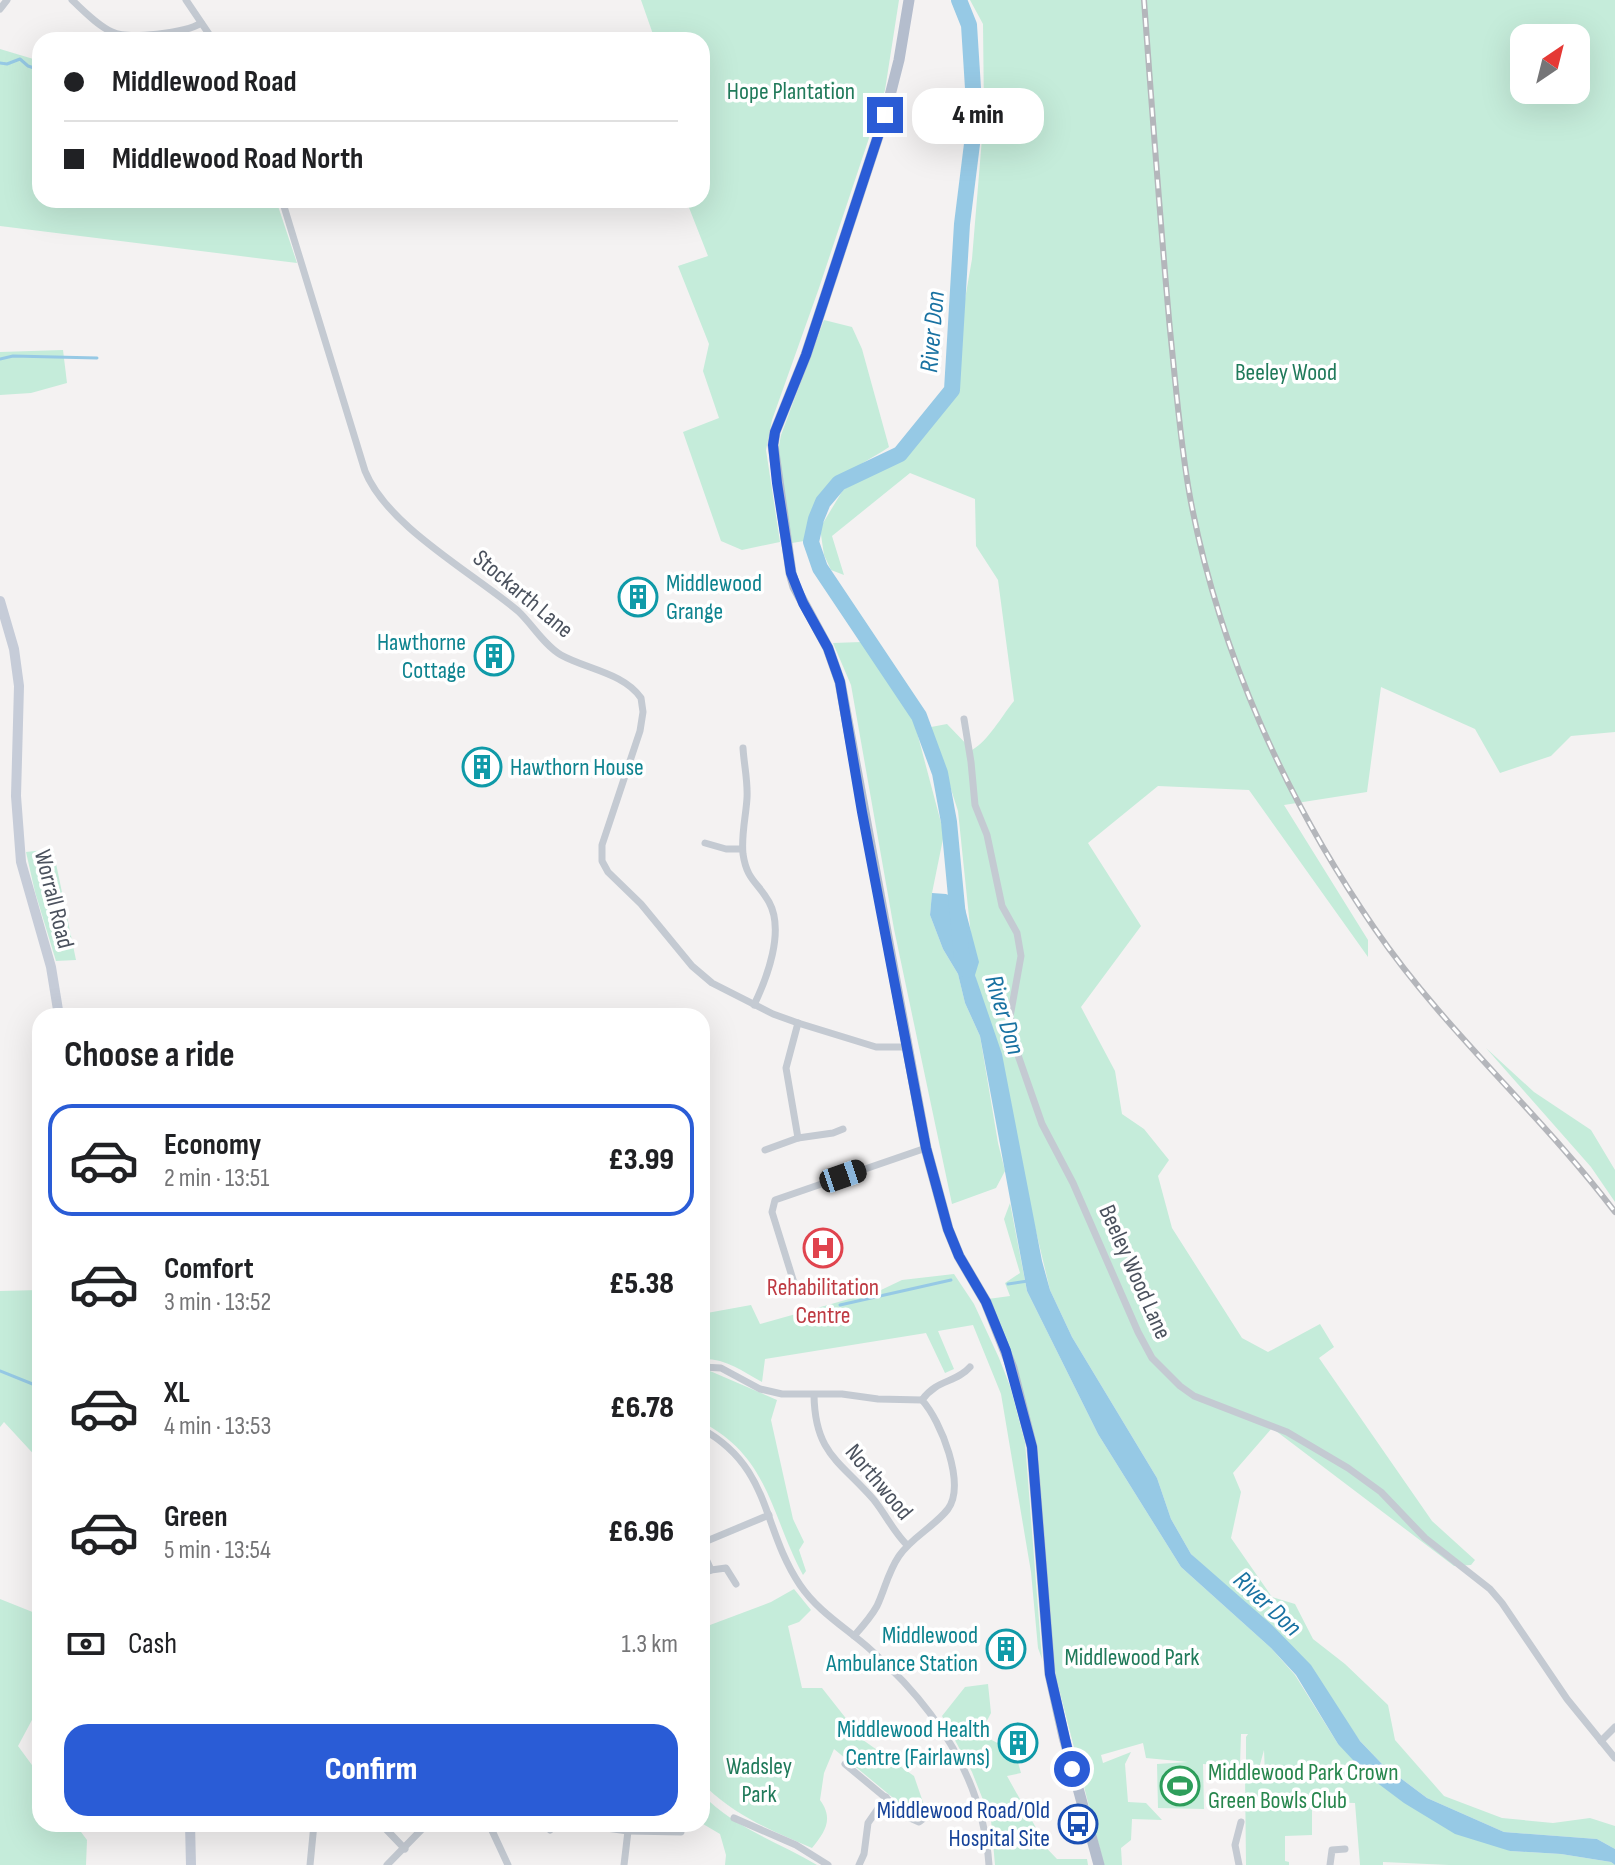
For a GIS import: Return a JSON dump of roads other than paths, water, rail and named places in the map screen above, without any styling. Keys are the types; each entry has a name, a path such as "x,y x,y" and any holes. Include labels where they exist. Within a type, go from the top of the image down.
{"main road":[{"path":"909,0 899,60 885,115 773,445 791,573 803,603 828,648 840,682 926,1148 948,1229 959,1256 991,1313 1023,1406 1035,1469 1050,1674 1099,1865"}],"street":[{"path":"0,9 7,0"},
{"path":"72,0 113,32"},
{"path":"186,0 207,32"},
{"path":"163,32 184,30 201,23"},
{"name":"Stockarth Lane","path":"285,208 365,471 378,495 410,527 518,612 558,654 623,682 641,698 643,712 640,731 602,845 602,861 608,872 641,904 703,976 719,988 798,1023 876,1047 907,1047"},
{"name":"Worrall Road","path":"0,601 14,649 19,686 16,796 21,862 51,967 58,1008"},
{"name":"Beeley Wood Lane","path":"964,719 975,805 987,835 1002,906 1017,933 1021,956 1010,1017 1012,1038 1042,1124 1073,1183 1152,1358 1194,1396 1287,1432 1348,1468 1381,1492 1425,1538 1490,1589 1567,1699 1615,1758"},
{"path":"743,748 747,795 742,849 751,882 769,903 774,927 769,969 754,1005"},
{"path":"705,843 726,849 742,849"},
{"path":"798,1023 786,1068 798,1138"},
{"path":"765,1150 798,1138 843,1129"},
{"path":"795,1286 772,1212 775,1200 926,1148"},
{"path":"710,1367 721,1368 760,1389 782,1394 842,1394 922,1400"},
{"path":"922,1400 932,1388 961,1375 970,1367"},
{"name":"Northwood","path":"814,1395 816,1422 831,1458 876,1503 894,1532 907,1545"},
{"path":"854,1636 877,1606 887,1576 907,1545 946,1512 955,1493 954,1475 935,1417 922,1400"},
{"path":"710,1434 746,1466 800,1585 915,1694 951,1744 978,1803 989,1865"},
{"path":"710,1540 769,1515"},
{"path":"711,1570 726,1568 736,1584"},
{"path":"1601,1741 1615,1727"},
{"path":"845,1764 914,1821 923,1819"},
{"path":"859,1865 864,1854 868,1823 886,1797"},
{"path":"734,1818 796,1845 828,1865"},
{"path":"1239,1865 1235,1845 1241,1822"},
{"path":"190,1832 191,1865"},
{"path":"310,1865 313,1832"},
{"path":"389,1832 405,1849"},
{"path":"387,1865 420,1832"},
{"path":"492,1832 506,1864"},
{"path":"624,1865 628,1832"},
{"path":"1330,1865 1332,1850 1345,1849"}],"water":[{"path":"932,893 946,894 963,901 979,962 975,975 1002,1054 1050,1290 1072,1337 1157,1478 1171,1519 1191,1554 1272,1625 1311,1665 1360,1741 1383,1765 1427,1798 1504,1832 1597,1839 1615,1849 1615,1865 1561,1854 1510,1851 1455,1834 1404,1803 1368,1776 1338,1744 1296,1675 1271,1648 1181,1567 1098,1434 1027,1291 980,1036 965,1003 958,974 943,949 930,915"}],"waterway":[{"name":"River Don","path":"959,0 969,25 975,120 962,224 952,390 900,454 839,483 823,502 811,542 820,568 919,716 940,773 949,822 962,960 966,970"},
{"path":"0,63 20,59 32,67"},
{"path":"0,359 13,356 97,358"},
{"path":"840,1305 951,1280"},
{"path":"1008,1284 1028,1281"},
{"path":"0,1371 32,1384"}],"railway":[{"path":"1144,0 1166,289 1184,456 1203,555 1238,668 1285,776 1313,829 1375,929 1431,1002 1556,1140 1615,1212"}],"place":[{"name":"Middlewood Grange","path":"638,597"},
{"name":"Hawthorne Cottage","path":"494,656"},
{"name":"Hawthorn House","path":"482,767"},
{"name":"Rehabilitation Centre","path":"823,1248"},
{"name":"Middlewood Ambulance Station","path":"1006,1649"},
{"name":"Middlewood Health Centre (Fairlawns)","path":"1018,1743"},
{"name":"Middlewood Park Crown Green Bowls Club","path":"1180,1786"},
{"name":"Middlewood Road/Old Hospital Site","path":"1078,1824"}],"park label":[{"name":"Hope Plantation","path":"791,91"},
{"name":"Beeley Wood","path":"1286,372"},
{"name":"Middlewood Park","path":"1132,1657"},
{"name":"Wadsley Park","path":"759,1780"}]}
